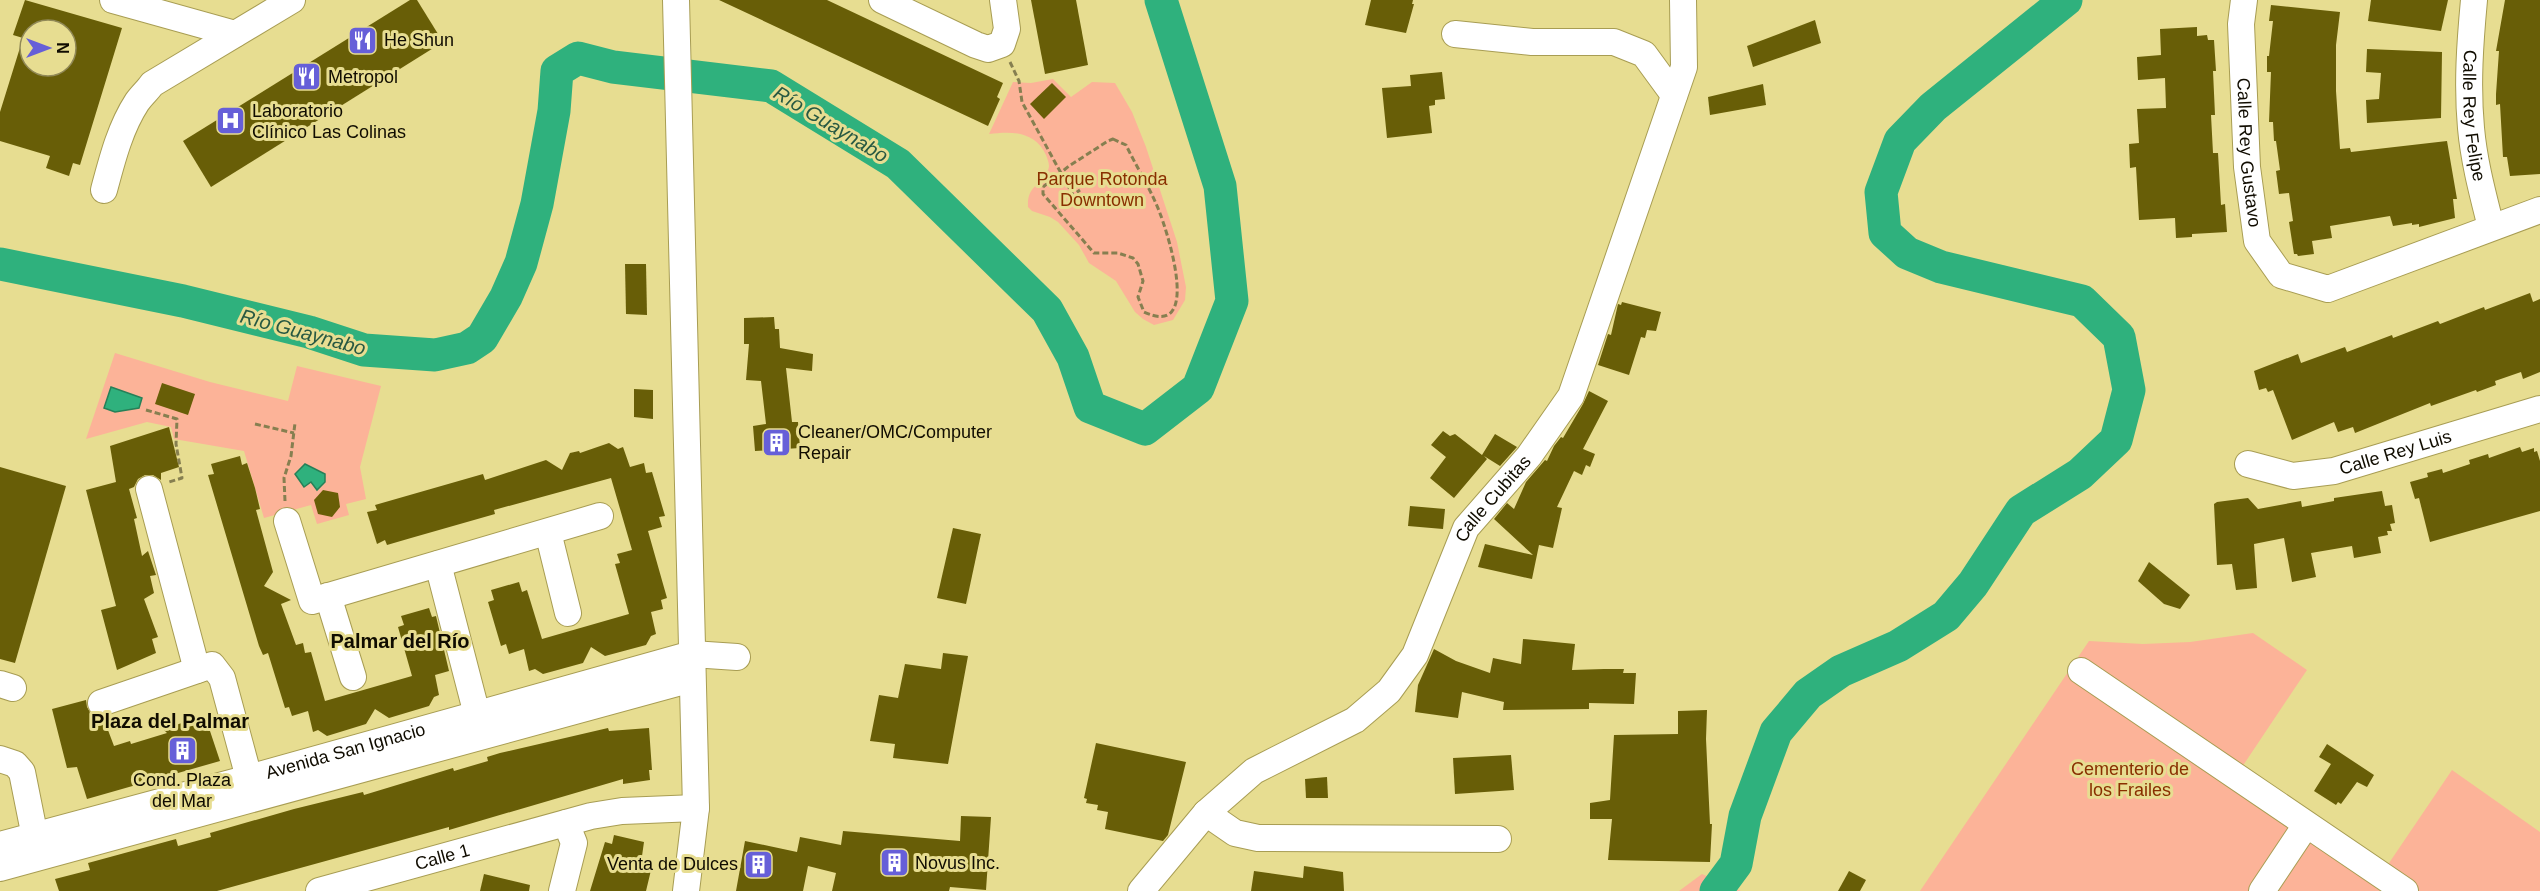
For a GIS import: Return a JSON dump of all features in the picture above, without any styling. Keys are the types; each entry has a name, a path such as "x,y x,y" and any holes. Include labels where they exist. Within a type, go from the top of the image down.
{"street":[{"path":"113,0 171,8 235,34"},
{"path":"104,190 115,150 127,122 137,102 152,84 292,0"},
{"path":"676,0 696,808 686,891"},
{"path":"882,0 988,49 1002,44 1007,28 1003,0"},
{"name":"Calle Cubitas","path":"1140,891 1206,813 1254,771 1355,720 1389,691 1415,655 1466,528 1529,456 1571,396 1684,67 1683,0"},
{"name":"Calle Rey Gustavo","path":"2244,0 2241,24 2247,167 2257,241 2282,275 2328,289 2540,210"},
{"name":"Calle Rey Felipe","path":"2474,0 2469,51 2471,129 2477,168 2491,227"},
{"path":"1455,34 1532,42 1614,42 1644,54 1674,95"},
{"name":"Calle Rey Luis","path":"2248,464 2293,476 2334,471 2540,410"},
{"path":"149,489 197,670"},
{"path":"287,521 312,601 600,516"},
{"path":"548,532 568,613"},
{"path":"438,564 480,725"},
{"path":"328,596 353,677"},
{"name":"Avenida San Ignacio","path":"0,845 37,847 692,667 737,657"},
{"path":"101,704 212,665 222,678 249,778"},
{"path":"2081,671 2405,891"},
{"name":"Avenida San Ignacio","path":"0,868 37,847 249,778 480,725"},
{"path":"0,759 15,764 22,772 37,847"},
{"name":"Calle 1","path":"319,891 386,882 570,833 591,816 696,808"},
{"path":"1206,813 1235,833 1258,838 1498,839"},
{"path":"2262,891 2306,825"},
{"path":"562,891 570,833"}],"path":[{"path":"1002,44 1019,81 1022,102 1073,195 1080,190"},
{"path":"1119,140 1126,145 1160,213 1170,243 1177,301 1170,314 1163,317 1144,312 1138,297 1143,281 1138,264 1133,258 1118,253 1094,253 1043,194 1043,187 1061,172 1108,141 1119,140"},
{"path":"146,410 177,419 176,444 182,478 149,489"},
{"path":"287,521 283,486 291,456 295,423"},
{"path":"255,424 294,433"}],"green space":[{"name":"Parque Rotonda Downtown","path":"1053,79 1071,97 1092,82 1115,83 1132,112 1177,242 1186,287 1185,300 1173,320 1154,325 1143,319 1135,312 1116,281 1089,263 1079,245 1058,222 1028,207 1031,191 1049,168 1046,155 1036,141 1022,134 989,134 1013,82 1031,83"},
{"path":"115,353 210,382 288,401 297,366 381,386 360,467 366,499 346,504 349,515 317,524 311,505 264,518 244,451 174,439 171,427 147,422 86,439"},
{"name":"Cementerio de los Frailes","path":"2253,633 2307,670 2242,767 2387,866 2452,770 2540,832 2540,891 1920,891 2089,641 2143,644 2190,642"},
{"path":"1702,874 1741,891 1679,891"}],"shaded area":[{"path":"111,387 142,398 139,408 115,412 104,408"},
{"path":"305,464 325,474 325,482 317,490 311,482 304,487 295,474"}],"building":[{"path":"25,0 122,28 80,165 73,163 69,176 46,168 50,156 0,141 0,112 18,54 18,78 78,78 78,18 19,18"},
{"path":"410,0 417,0 443,42 211,187 183,141"},
{"path":"719,0 827,0 1003,83 997,97 1000,99 988,126"},
{"path":"1031,0 1076,0 1088,65 1045,74"},
{"path":"1371,0 1413,0 1412,4 1414,4 1406,33 1365,25"},
{"path":"2371,0 2448,0 2441,31 2368,21"},
{"path":"2505,0 2540,0 2540,174 2510,176 2507,157 2503,157 2500,104 2496,105 2499,51 2496,51"},
{"path":"2271,5 2340,12 2336,45 2336,91 2340,149 2350,148 2351,152 2447,141 2457,199 2453,199 2455,218 2419,227 2419,224 2412,225 2412,223 2393,226 2390,216 2330,226 2332,238 2312,241 2314,254 2298,256 2294,254 2289,222 2293,221 2289,193 2279,194 2276,171 2280,170 2276,141 2274,141 2273,122 2269,122 2271,72 2267,72 2267,56 2269,56 2273,21 2269,21"},
{"path":"18,20 18,36 13,35"},
{"path":"1815,20 1821,43 1753,67 1747,46"},
{"path":"2197,27 2197,36 2207,35 2208,40 2214,40 2215,115 2211,115 2213,153 2218,153 2221,205 2225,204 2227,232 2192,234 2192,237 2176,238 2175,218 2139,220 2136,167 2130,168 2129,144 2139,143 2137,109 2166,108 2165,78 2138,80 2137,57 2161,55 2160,29"},
{"path":"2367,49 2442,52 2441,118 2367,123 2366,100 2379,99 2381,73 2366,72"},
{"path":"1442,72 1445,99 1435,100 1435,105 1429,106 1432,133 1387,138 1382,88 1411,86 1410,75"},
{"path":"1052,83 1066,97 1044,119 1030,104"},
{"path":"1763,84 1766,105 1710,115 1708,97"},
{"path":"625,264 646,264 647,315 626,314"},
{"path":"2530,293 2533,302 2540,299 2540,372 2523,379 2521,372 2495,381 2496,385 2477,392 2476,390 2431,406 2430,403 2355,433 2353,427 2338,432 2334,422 2292,440 2273,390 2268,392 2266,388 2259,390 2254,371 2298,354 2301,363 2345,347 2347,352 2438,321 2440,324 2484,307 2485,310"},
{"path":"1622,302 1661,312 1656,331 1647,330 1645,338 1641,337 1629,375 1598,365 1608,334 1611,335 1618,304 1621,305"},
{"path":"774,317 775,329 779,329 780,348 813,354 812,371 786,368 792,422 798,422 800,448 755,451 753,426 766,424 761,381 746,380 749,344 744,344 744,318"},
{"path":"162,383 195,394 188,415 155,404"},
{"path":"634,389 653,390 653,419 634,417"},
{"path":"1589,391 1608,401 1583,449 1595,454 1590,467 1586,465 1582,475 1574,471 1557,507 1562,508 1553,548 1539,545 1532,579 1478,567 1485,544 1533,555 1494,519 1507,503 1514,509 1526,482 1545,460 1547,461 1554,446 1561,437 1563,438"},
{"path":"169,427 179,467 161,473 161,480 153,475 145,475 129,489 137,518 134,519 142,556 148,551 156,575 150,576 154,593 144,599 158,637 152,639 156,653 117,670 101,610 116,606 86,490 116,482 110,446"},
{"path":"1443,431 1450,436 1455,434 1482,455 1495,434 1517,447 1500,466 1484,456 1487,459 1454,498 1430,478 1446,457 1431,445"},
{"path":"609,443 618,449 623,447 630,467 644,463 646,473 652,472 665,516 659,517 662,527 648,531 667,598 661,600 663,609 651,612 656,634 651,636 646,645 605,656 591,647 583,663 543,674 535,669 529,671 524,649 509,654 506,644 501,646 488,602 494,600 491,590 519,582 522,592 527,590 542,639 629,614 615,564 620,563 617,554 632,550 611,478 494,510 495,514 387,545 385,540 377,544 367,512 377,510 375,505 483,474 485,480 546,460 562,470 570,453 579,451 580,453"},
{"path":"2520,447 2522,452 2534,448 2534,452 2537,451 2540,461 2540,511 2430,542 2419,498 2415,499 2410,482 2428,477 2427,473 2442,469 2443,473 2470,464 2469,460 2488,454 2489,458"},
{"path":"240,456 242,465 247,463 255,488 260,509 256,510 273,572 264,586 291,600 281,604 296,645 303,643 305,653 311,652 325,701 412,676 398,627 404,625 401,616 429,608 432,617 436,616 449,671 435,675 439,695 434,697 429,706 389,718 375,709 366,724 327,736 318,730 313,732 308,711 292,716 289,707 285,708 268,653 263,655 259,646 208,475 214,474 211,464"},
{"path":"0,467 66,486 15,663 0,659"},
{"path":"323,490 338,493 340,507 332,517 318,514 314,500"},
{"path":"2382,491 2385,506 2392,505 2395,523 2390,524 2392,531 2387,531 2388,535 2378,537 2381,553 2354,558 2352,546 2311,553 2316,577 2292,582 2284,538 2254,544 2257,588 2236,590 2232,564 2217,565 2214,504 2217,502 2248,498 2258,509 2301,501 2302,507 2334,501 2334,498"},
{"path":"1410,506 1445,509 1443,529 1408,526"},
{"path":"953,528 981,534 966,604 937,598"},
{"path":"2149,562 2190,595 2180,609 2164,604 2138,581"},
{"path":"1523,639 1575,644 1572,670 1624,669 1623,673 1636,673 1634,704 1589,703 1589,709 1503,710 1504,702 1462,692 1458,718 1415,712 1418,685 1434,649 1456,661 1490,673 1493,658 1521,664"},
{"path":"943,653 968,656 948,764 893,758 895,744 870,741 879,695 898,698 905,664 941,669"},
{"path":"86,700 91,714 103,717 114,746 130,741 131,744 167,733 163,729 185,722 188,727 207,722 220,761 87,799 77,767 67,768 52,709"},
{"path":"1707,710 1706,739 1710,824 1712,824 1710,862 1608,860 1612,819 1590,819 1590,803 1610,800 1614,735 1678,734 1678,711"},
{"path":"608,728 609,731 649,728 652,770 649,770 650,780 623,784 623,779 449,830 449,827 217,891 59,891 55,879 90,870 88,863 176,839 178,846 211,837 210,833 294,809 363,792 364,795 453,768 454,771 488,761 487,757 500,753"},
{"path":"1096,743 1186,762 1168,835 1163,841 1105,829 1108,812 1097,810 1098,805 1086,803 1087,799 1084,798"},
{"path":"2327,744 2374,775 2367,787 2357,782 2341,804 2338,802 2336,805 2314,791 2331,764 2319,757"},
{"path":"1511,755 1514,790 1455,794 1453,758"},
{"path":"1327,777 1328,798 1306,798 1305,779"},
{"path":"961,816 991,817 986,890 950,887 949,891 832,891 836,873 808,866 803,891 736,891 745,841 797,852 800,837 841,845 843,831 960,841"},
{"path":"614,835 644,842 641,863 652,866 646,891 590,891 605,842 612,844"},
{"path":"1304,866 1343,872 1344,891 1251,891 1254,871 1303,878"},
{"path":"1849,871 1866,880 1860,891 1838,891"},
{"path":"484,874 530,885 529,891 480,891"}],"waterway":[{"name":"Río Guaynabo","path":"0,264 183,301 309,332 364,350 435,355 467,348 482,338 506,297 521,263 537,204 554,111 557,71 578,58 613,67 771,86 898,164 1047,310 1073,357 1090,407 1145,429 1198,388 1232,301 1220,186 1161,0"},
{"path":"1716,891 1736,864 1745,816 1776,732 1808,694 1841,671 1898,646 1946,616 1973,584 2021,511 2080,474 2116,440 2129,390 2119,337 2082,301 1941,267 1907,253 1885,233 1881,192 1900,141 1933,107 2066,0"}],"place":[{"name":"He Shun","path":"363,40"},
{"name":"Metropol","path":"307,77"},
{"name":"Laboratorio Clínico Las Colinas","path":"231,121"},
{"name":"Cleaner/OMC/Computer Repair","path":"777,442"},
{"name":"Cond. Plaza del Mar","path":"182,751"},
{"name":"Novus Inc.","path":"894,863"},
{"name":"Venta de Dulces","path":"759,864"}],"district":[{"name":"Palmar del Río","path":"400,641"},
{"name":"Plaza del Palmar","path":"170,721"}]}
